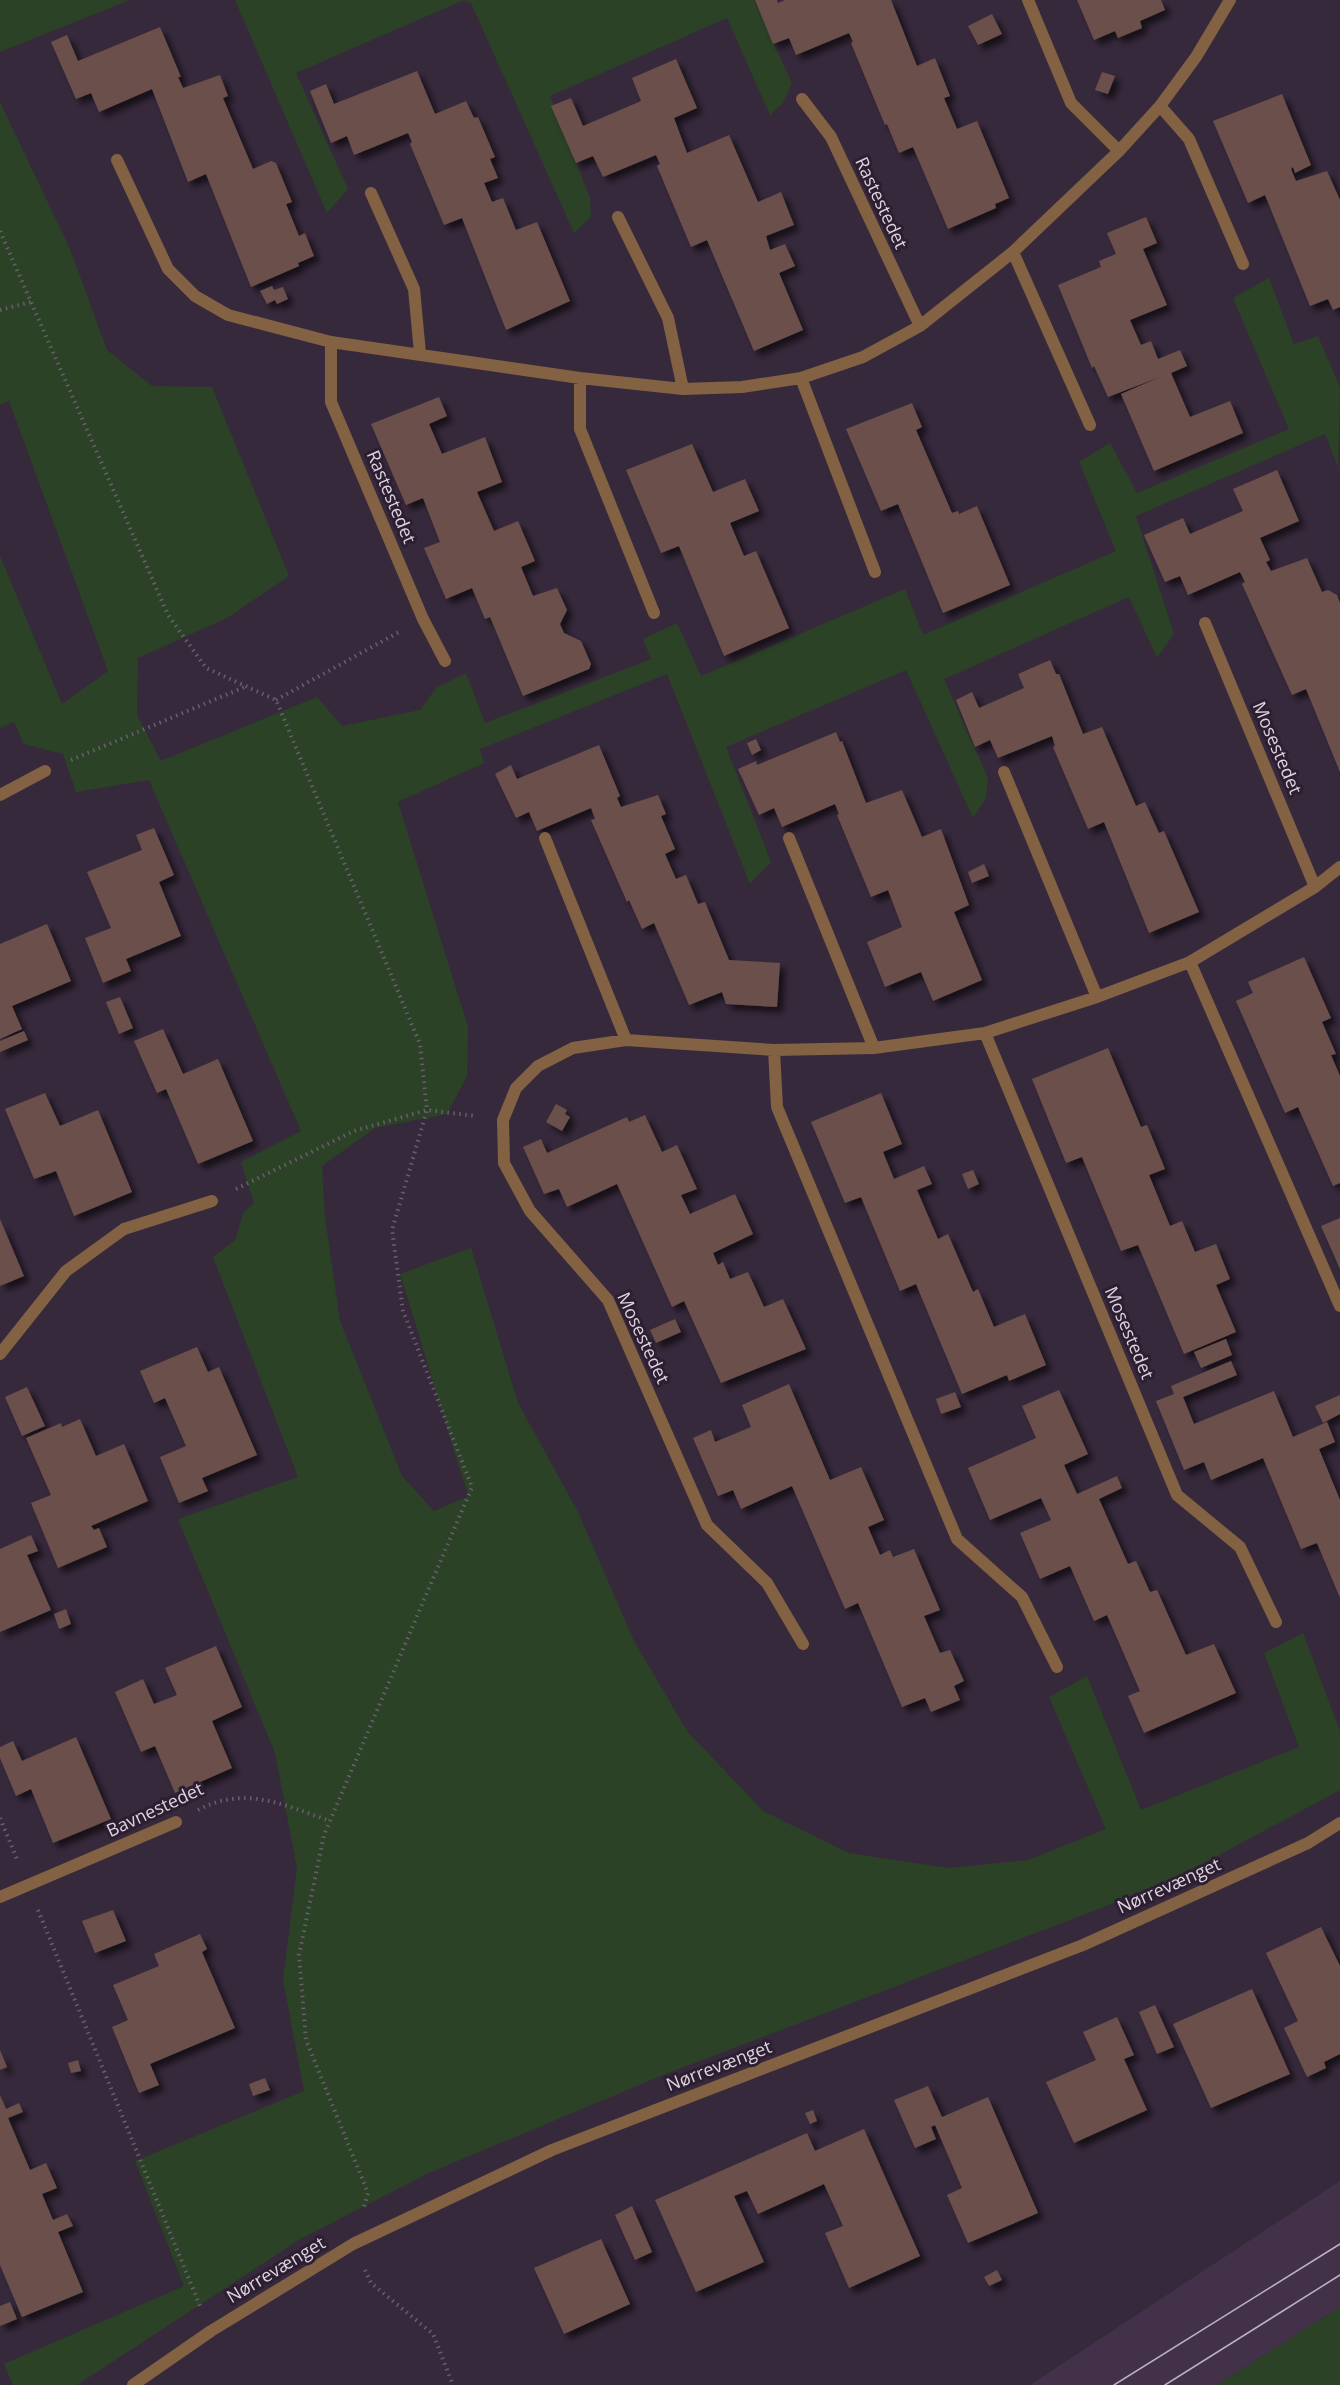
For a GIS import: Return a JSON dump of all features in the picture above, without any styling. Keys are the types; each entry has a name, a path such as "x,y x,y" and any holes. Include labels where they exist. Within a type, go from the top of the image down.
{"street":[{"path":"1028,0 1071,102 1119,151"},
{"path":"117,160 168,268 195,296 228,315 331,342 420,353 580,378 683,388 742,387 801,378 863,357 920,327 1013,252 1119,151 1160,106 1196,57 1230,0"},
{"name":"Rastestedet","path":"802,99 831,137 920,327"},
{"path":"1160,106 1189,139 1242,264"},
{"path":"372,193 414,289 420,353"},
{"path":"618,217 668,318 683,388"},
{"path":"1013,252 1090,425"},
{"name":"Rastestedet","path":"331,342 331,402 423,619 445,660"},
{"path":"580,378 580,429 654,613"},
{"path":"801,378 875,572"},
{"name":"Mosestedet","path":"1205,623 1315,887"},
{"path":"0,795 45,771"},
{"path":"1004,772 1097,997"},
{"path":"545,838 626,1040"},
{"path":"789,838 874,1048"},
{"name":"Mosestedet","path":"803,1644 767,1582 707,1525 608,1300 530,1211 504,1163 503,1120 516,1088 538,1066 573,1048 626,1040 774,1050 874,1048 985,1033 1097,997 1190,963 1315,887 1340,867"},
{"path":"1190,963 1340,1306"},
{"name":"Mosestedet","path":"985,1033 1177,1495 1240,1547 1276,1622"},
{"path":"774,1050 777,1107 957,1539 1022,1597 1057,1667"},
{"path":"0,1354 66,1270 123,1229 212,1201"},
{"name":"Bavnestedet","path":"0,1897 176,1822"},
{"name":"Nørrevænget","path":"133,2385 211,2331 353,2244 552,2150 1083,1945 1308,1844 1340,1823"}],"path":[{"path":"0,231 168,615 206,668 276,700 420,1044 427,1110 392,1230 403,1311 472,1487 324,1835 299,1955 306,2040 368,2193 353,2244 371,2283 433,2334 453,2385"},
{"path":"0,310 31,302"},
{"path":"276,700 423,619"},
{"path":"45,771 247,686"},
{"path":"212,1201 354,1131 427,1110 503,1120"},
{"name":"Bavnestedet","path":"176,1822 217,1800 261,1798 330,1821"},
{"path":"0,1818 211,2331"}],"shaded area":[{"path":"1340,2181 1340,2307 1217,2385 1030,2385"}],"green space":[{"path":"0,0 130,0 0,52"},
{"path":"235,0 464,0 296,73 348,189 327,213"},
{"path":"464,0 754,0 792,83 783,103 770,115 727,18 550,96 590,198 591,217 574,233 471,3"},
{"path":"0,102 70,249 107,350 152,386 212,387 289,576 227,618 138,658 137,715 161,761 317,697 342,726 420,710 436,688 466,673 485,723 651,659 643,639 677,623 701,676 905,589 923,635 1116,551 1079,462 1110,443 1137,493 1289,429 1233,298 1269,278 1294,344 1318,336 1340,388 1338,467 1325,434 1136,516 1174,634 1157,658 1129,597 944,679 988,778 986,798 973,818 906,670 726,747 771,862 750,884 667,674 480,749 484,763 398,802 468,1027 467,1076 447,1114 375,1128 322,1166 325,1217 340,1321 402,1476 434,1511 469,1496 400,1274 471,1248 518,1403 578,1512 634,1641 687,1731 763,1811 849,1853 948,1868 1028,1860 1106,1829 1049,1697 1087,1676 1141,1810 1299,1747 1264,1653 1303,1633 1340,1731 1340,1790 1167,1883 663,2075 429,2173 302,2238 77,2385 13,2385 4,2364 184,2286 135,2161 304,2091 283,1980 297,1868 275,1753 178,1519 298,1477 213,1257 235,1240 243,1213 254,1203 241,1162 301,1131 149,780 76,792 63,754 24,744 14,722 0,728 0,556 62,704 108,671 9,401 0,405"},
{"path":"1340,2307 1340,2385 1217,2385"}],"building":[{"path":"755,0 777,0 778,3 785,0 891,0 917,66 935,58 950,96 944,98 957,129 977,121 1009,198 995,204 996,208 948,229 913,147 899,153 887,124 885,125 849,33 796,55 789,38 773,44"},
{"path":"1077,0 1161,0 1165,10 1140,21 1142,28 1118,38 1115,31 1094,40"},
{"path":"992,14 1002,34 978,45 968,26"},
{"path":"160,27 181,77 178,77 183,88 220,75 228,96 223,98 253,169 271,161 276,163 292,202 286,204 299,236 305,233 314,256 298,263 299,266 251,287 206,174 188,182 152,89 99,112 91,93 76,99 51,42 67,35 78,61"},
{"path":"676,59 697,108 674,118 687,153 729,135 758,202 781,192 794,225 766,236 770,250 785,244 795,266 779,273 803,330 754,351 707,240 691,247 657,166 660,164 656,155 603,177 593,156 576,163 551,106 571,98 583,126 641,101 632,78"},
{"path":"417,71 435,114 466,101 474,118 478,117 495,157 490,159 498,178 484,183 492,202 503,198 516,230 537,222 570,301 506,330 462,218 444,225 410,144 412,142 408,133 354,155 347,136 331,143 310,91 326,84 334,104"},
{"path":"1102,72 1115,76 1108,94 1095,90"},
{"path":"1282,94 1311,165 1295,173 1293,167 1291,169 1296,181 1327,171 1340,200 1340,307 1333,310 1328,299 1310,306 1265,195 1248,203 1213,121"},
{"path":"1146,217 1157,243 1143,249 1167,305 1130,320 1141,345 1151,341 1158,359 1180,350 1187,366 1171,373 1190,417 1230,401 1243,433 1154,471 1121,394 1160,377 1108,397 1094,366 1092,368 1058,285 1101,267 1099,261 1116,254 1107,233"},
{"path":"272,286 274,290 283,287 288,299 277,304 275,300 267,304 260,291"},
{"path":"439,397 447,416 429,424 442,454 485,437 502,482 477,492 494,531 518,521 535,561 521,567 533,596 557,588 567,610 560,624 564,633 581,641 591,664 589,669 523,696 490,617 485,619 472,588 446,599 424,548 440,542 423,498 406,505 371,424"},
{"path":"912,403 922,427 916,430 952,513 958,511 959,514 977,506 1010,585 943,613 898,504 881,511 846,429"},
{"path":"692,444 713,492 745,479 759,511 730,523 744,556 756,551 789,628 724,656 679,546 661,553 626,470"},
{"path":"1277,470 1299,521 1260,538 1270,560 1266,562 1271,571 1307,558 1322,592 1328,590 1337,595 1340,603 1340,772 1306,689 1292,695 1242,584 1245,582 1240,572 1188,595 1180,576 1165,582 1144,535 1183,518 1190,534 1243,511 1233,489"},
{"path":"1050,660 1056,674 1059,674 1083,734 1102,727 1136,806 1145,802 1159,833 1164,831 1199,912 1149,933 1104,822 1088,829 1053,747 1055,746 1052,736 998,758 990,740 975,747 956,700 972,692 979,708 1024,688 1018,674"},
{"path":"836,732 840,742 842,741 866,803 902,790 922,837 941,829 969,905 954,912 982,980 933,1001 921,972 885,987 867,942 902,927 888,890 871,897 837,815 839,814 835,804 782,827 774,808 759,815 738,769 756,761 757,765"},
{"path":"756,739 761,750 752,755 747,743"},
{"path":"599,745 620,796 617,798 621,807 658,795 666,814 661,816 675,849 665,854 676,879 686,875 698,904 705,902 729,960 780,963 777,1007 726,1004 722,992 689,1005 654,923 642,929 629,900 627,902 591,820 595,819 591,808 537,831 529,812 516,818 495,774 511,765 517,779"},
{"path":"154,828 174,875 159,882 181,936 126,959 131,971 103,983 85,938 111,928 87,872 142,850 136,835"},
{"path":"984,864 989,876 972,883 968,872"},
{"path":"47,924 71,981 12,1006 22,1029 0,1039 0,944"},
{"path":"1304,957 1331,1018 1322,1022 1336,1054 1331,1055 1340,1076 1340,1183 1333,1186 1298,1107 1285,1113 1236,1001 1253,993 1248,982"},
{"path":"120,997 133,1028 119,1034 106,1002"},
{"path":"163,1029 183,1074 218,1059 253,1141 198,1164 166,1089 157,1093 134,1041"},
{"path":"24,1031 28,1040 0,1052 0,1041"},
{"path":"1108,1048 1141,1127 1147,1125 1165,1169 1149,1175 1170,1226 1182,1221 1195,1252 1216,1244 1230,1279 1216,1285 1236,1332 1184,1354 1138,1245 1121,1251 1082,1157 1066,1163 1032,1079"},
{"path":"45,1093 60,1126 98,1110 132,1192 74,1216 56,1171 34,1179 5,1109"},
{"path":"881,1093 902,1144 883,1152 894,1179 924,1166 932,1184 917,1190 938,1239 948,1234 973,1292 978,1289 994,1327 1025,1314 1046,1365 1009,1381 1007,1375 962,1394 916,1284 900,1291 861,1197 845,1203 811,1122"},
{"path":"556,1104 567,1110 565,1114 570,1117 562,1131 546,1122"},
{"path":"645,1115 662,1152 677,1145 697,1189 681,1195 690,1214 735,1194 753,1234 713,1253 718,1265 723,1262 730,1279 748,1272 764,1307 783,1299 806,1349 721,1383 684,1301 672,1307 617,1184 567,1207 559,1189 544,1194 523,1147 541,1139 547,1153 627,1117 629,1122"},
{"path":"973,1170 979,1184 968,1189 962,1174"},
{"path":"1340,1218 1340,1269 1321,1226"},
{"path":"0,1219 24,1276 0,1286"},
{"path":"675,1319 681,1332 656,1343 650,1330"},
{"path":"1226,1339 1232,1355 1201,1368 1194,1352"},
{"path":"197,1347 208,1372 219,1367 257,1455 202,1478 208,1491 179,1503 160,1457 186,1446 165,1398 154,1403 140,1371"},
{"path":"1231,1361 1237,1375 1183,1397 1194,1424 1274,1391 1293,1437 1327,1422 1335,1442 1319,1449 1340,1500 1340,1598 1317,1543 1301,1549 1263,1458 1211,1480 1204,1462 1184,1470 1156,1401 1174,1394 1171,1386"},
{"path":"789,1384 830,1480 861,1467 884,1520 868,1527 880,1555 890,1550 893,1557 914,1549 940,1610 924,1616 940,1653 950,1650 964,1681 954,1686 960,1700 931,1712 925,1698 902,1707 858,1603 845,1609 792,1486 741,1509 733,1490 718,1496 693,1438 711,1430 715,1442 751,1427 742,1405"},
{"path":"27,1387 45,1426 22,1436 5,1397"},
{"path":"1059,1390 1088,1454 1064,1465 1077,1494 1117,1476 1122,1488 1099,1499 1128,1564 1136,1561 1150,1592 1157,1590 1186,1655 1214,1644 1236,1693 1144,1733 1128,1696 1140,1691 1107,1615 1094,1621 1070,1566 1040,1579 1020,1533 1051,1520 1041,1498 990,1520 968,1468 1036,1438 1022,1406"},
{"path":"955,1392 961,1407 941,1414 936,1399"},
{"path":"1340,1395 1340,1414 1323,1423 1315,1406"},
{"path":"80,1419 96,1456 124,1444 148,1501 91,1526 94,1530 99,1528 107,1547 58,1568 31,1503 51,1495 26,1438 61,1423 62,1427"},
{"path":"31,1535 38,1551 27,1555 51,1610 0,1632 0,1549"},
{"path":"66,1609 71,1624 59,1629 54,1614"},
{"path":"216,1646 242,1707 212,1721 232,1768 175,1793 155,1746 141,1752 115,1692 143,1679 154,1704 177,1695 165,1668"},
{"path":"76,1737 111,1819 53,1843 31,1789 16,1796 0,1758 0,1747 13,1741 22,1761"},
{"path":"113,1910 126,1941 95,1953 82,1921"},
{"path":"1321,1927 1340,1966 1340,2054 1324,2062 1326,2068 1307,2077 1284,2028 1298,2021 1266,1953"},
{"path":"200,1934 207,1949 202,1952 235,2028 150,2064 159,2085 139,2093 112,2027 128,2020 113,1985 159,1966 154,1954"},
{"path":"1252,1989 1290,2074 1211,2108 1173,2024"},
{"path":"1155,2005 1174,2047 1157,2054 1139,2012"},
{"path":"1117,2017 1134,2055 1124,2059 1147,2110 1074,2143 1046,2082 1096,2060 1083,2032"},
{"path":"0,2050 7,2067 0,2070"},
{"path":"78,2060 81,2071 71,2073 68,2063"},
{"path":"265,2078 270,2090 253,2096 249,2084"},
{"path":"928,2086 942,2117 988,2097 1038,2213 968,2243 947,2195 962,2188 935,2125 931,2127 936,2139 915,2148 894,2100"},
{"path":"0,2095 6,2109 19,2103 23,2112 8,2118 30,2170 46,2163 57,2188 42,2194 53,2220 67,2214 73,2226 58,2232 83,2292 22,2317 0,2265"},
{"path":"813,2110 817,2121 810,2124 805,2113"},
{"path":"864,2129 920,2256 849,2288 825,2233 843,2226 824,2184 758,2214 747,2191 734,2196 764,2262 696,2292 655,2200 807,2133 815,2151"},
{"path":"632,2206 652,2252 635,2260 615,2215"},
{"path":"601,2239 630,2304 564,2334 534,2268"},
{"path":"997,2270 1002,2280 989,2286 984,2277"},
{"path":"10,2302 17,2319 0,2326 0,2306"}],"tram line":[{"path":"1114,2385 1340,2244"},
{"path":"1165,2385 1340,2275"}]}
